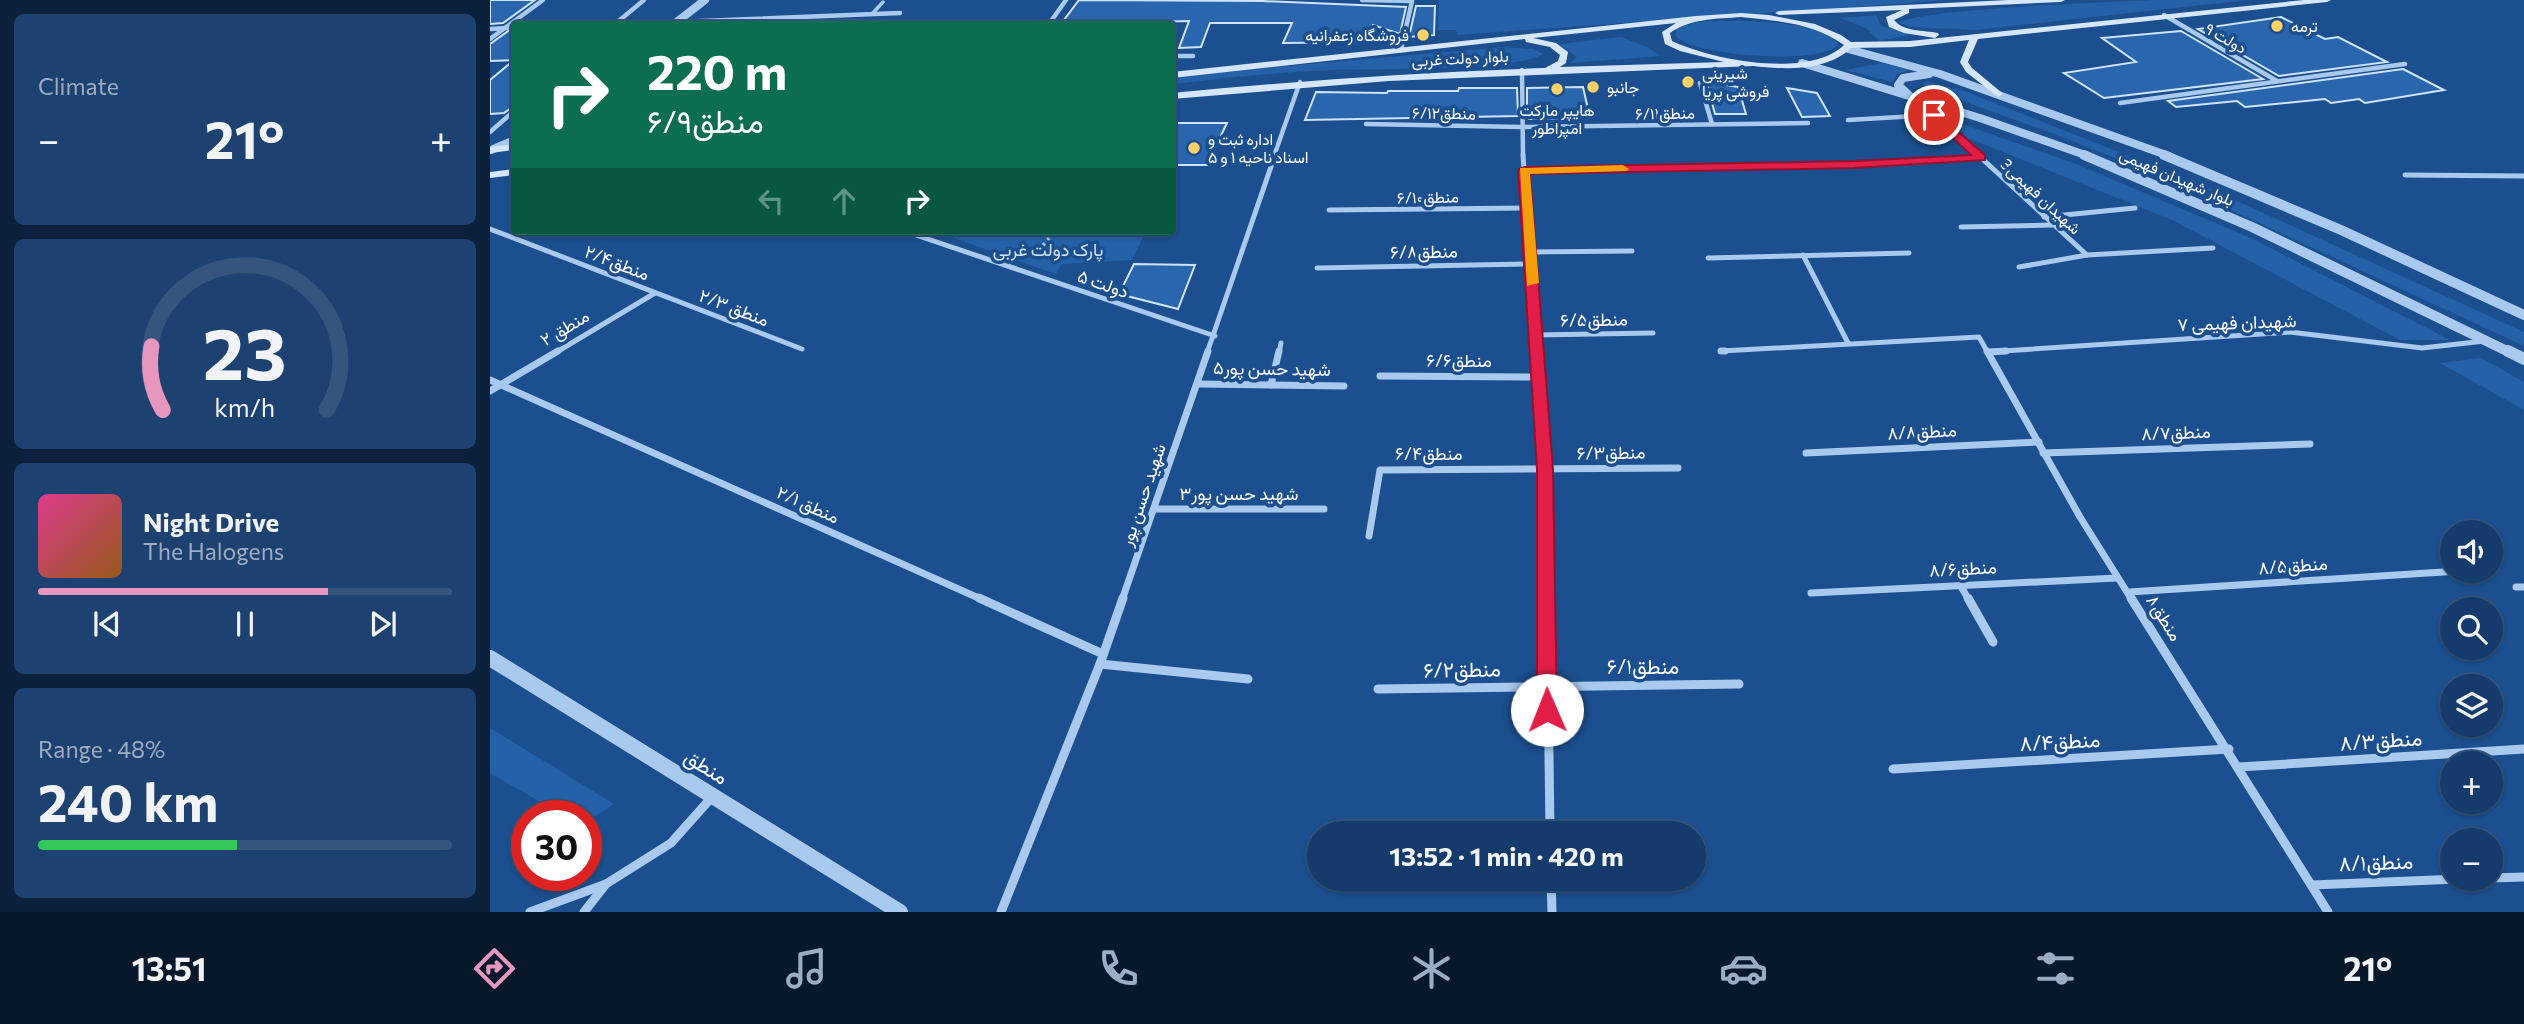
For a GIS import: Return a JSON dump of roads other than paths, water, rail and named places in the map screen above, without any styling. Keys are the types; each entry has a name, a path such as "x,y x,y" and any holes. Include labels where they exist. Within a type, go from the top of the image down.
{"main road":[{"path":"1741,15 2061,0"},
{"path":"1696,18 1676,24 1666,32 1668,42 1680,50 1701,57 1751,64 1802,63 1834,57 1849,47 1910,44 2164,15 2327,0"},
{"path":"1916,8 1889,19 1892,25 1923,34 1975,37"},
{"path":"1741,15 1817,28 1834,34 1849,47"},
{"name":"بلوار دولت غربی","path":"1176,75 1741,15"},
{"path":"1518,37 1553,45 1565,54 1562,63 1547,69"},
{"path":"1975,37 1964,62 1969,70 1998,94"},
{"name":"بلوار دولت غربی","path":"1176,96 1300,82 1547,69 1751,64"},
{"path":"491,150 511,147"},
{"path":"490,175 511,172"}],"street":[{"path":"516,21 543,0"},
{"path":"618,21 644,0"},
{"path":"678,21 705,0"},
{"path":"1051,21 1066,0"},
{"path":"1362,0 1412,1 1401,50"},
{"path":"719,21 900,13"},
{"name":"۹ دولت","path":"2164,15 2277,82"},
{"path":"490,40 511,25"},
{"path":"490,29 511,27"},
{"name":"بلوار شهیدان فهیمی","path":"1849,47 1947,76 2118,135 2238,184 2524,315"},
{"path":"1176,56 1193,56"},
{"name":"بلوار شهیدان فهیمی","path":"1802,63 1914,97 2084,155 2349,271 2524,359"},
{"path":"2120,103 2405,64"},
{"path":"1522,70 1521,127 1545,469 1550,821"},
{"path":"1914,97 1898,85 1903,78 1925,74 1947,76"},
{"name":"شهید حسن پور","path":"1001,912 1102,659 1199,384 1300,82"},
{"path":"1700,83 1712,124"},
{"name":"3شهیدان فهیمی","path":"1914,97 2087,255"},
{"path":"490,132 511,114"},
{"path":"1848,120 1934,115"},
{"name":"منطق۶/۱۱","path":"1521,127 1808,123"},
{"name":"منطق۶/۱۲","path":"1366,124 1521,127"},
{"path":"491,150 511,141"},
{"path":"1524,170 1854,164 1981,158"},
{"path":"2405,175 2524,176"},
{"name":"منطق۶/۱۰","path":"1329,210 1527,208"},
{"path":"2043,217 2135,208"},
{"path":"1961,227 2053,225"},
{"name":"منطق۲/۴","path":"490,229 655,293"},
{"name":"۵ دولت","path":"916,235 1215,336"},
{"path":"2019,267 2087,255 2213,248"},
{"path":"1530,252 1632,251"},
{"path":"1708,258 1909,253"},
{"path":"1721,351 1847,343 1803,255"},
{"name":"منطق۶/۸","path":"1317,268 1531,264"},
{"name":"منطق ۲/۳","path":"655,293 802,349"},
{"name":"منطق ۲","path":"490,391 655,293"},
{"name":"شهیدان فهیمی ۷","path":"1987,352 2290,332 2422,348 2463,346 2487,341"},
{"name":"منطق۶/۵","path":"1536,335 1653,333"},
{"name":"منطق۸","path":"1847,343 1979,337 2043,453 2117,578 2129,592 2328,912"},
{"path":"1271,385 1281,343"},
{"name":"منطق۶/۶","path":"1380,376 1538,377"},
{"name":"منطق ۲/۱","path":"490,380 1102,659 1248,679"},
{"name":"شهید حسن پور۵","path":"1199,384 1344,386"},
{"name":"منطق۸/۸","path":"1806,453 2039,442"},
{"name":"منطق۸/۷","path":"2043,453 2310,444"},
{"name":"منطق۶/۳","path":"1545,469 1678,468"},
{"name":"منطق۶/۴","path":"1369,536 1380,470 1545,469"},
{"name":"شهید حسن پور۳","path":"1154,509 1324,509"},
{"name":"منطق۸/۵","path":"2129,592 2440,572"},
{"name":"منطق۸/۶","path":"1811,593 2117,578"},
{"path":"1960,585 1993,642"},
{"name":"منطق","path":"490,657 900,912"},
{"name":"منطق۶/۱","path":"1546,685 1739,684"},
{"name":"منطق۶/۲","path":"1378,689 1546,685"},
{"name":"منطق۸/۴","path":"1893,769 2228,749"},
{"name":"منطق۸/۳","path":"2239,767 2524,749"},
{"path":"530,912 606,884 671,843 713,796"},
{"path":"2503,878 2524,877"},
{"name":"منطق۸/۱","path":"2312,885 2440,880"},
{"path":"584,912 606,884"},
{"path":"1551,891 1552,912"}],"lane":[{"path":"872,14 883,2"}],"place":[{"name":"ترمه","path":"2277,26"},
{"name":"فروشگاه زعفرانیه","path":"1423,35"},
{"name":"شیرینی فروشی پریا","path":"1688,82"},
{"name":"جانبو","path":"1593,87"},
{"name":"هایپر مارکت امپراطور","path":"1557,89"},
{"name":"اداره ثبت و اسناد ناحیه ۱ و ۵","path":"1194,148"}],"park label":[{"name":"پارک دولت غربی","path":"1048,250"}]}
